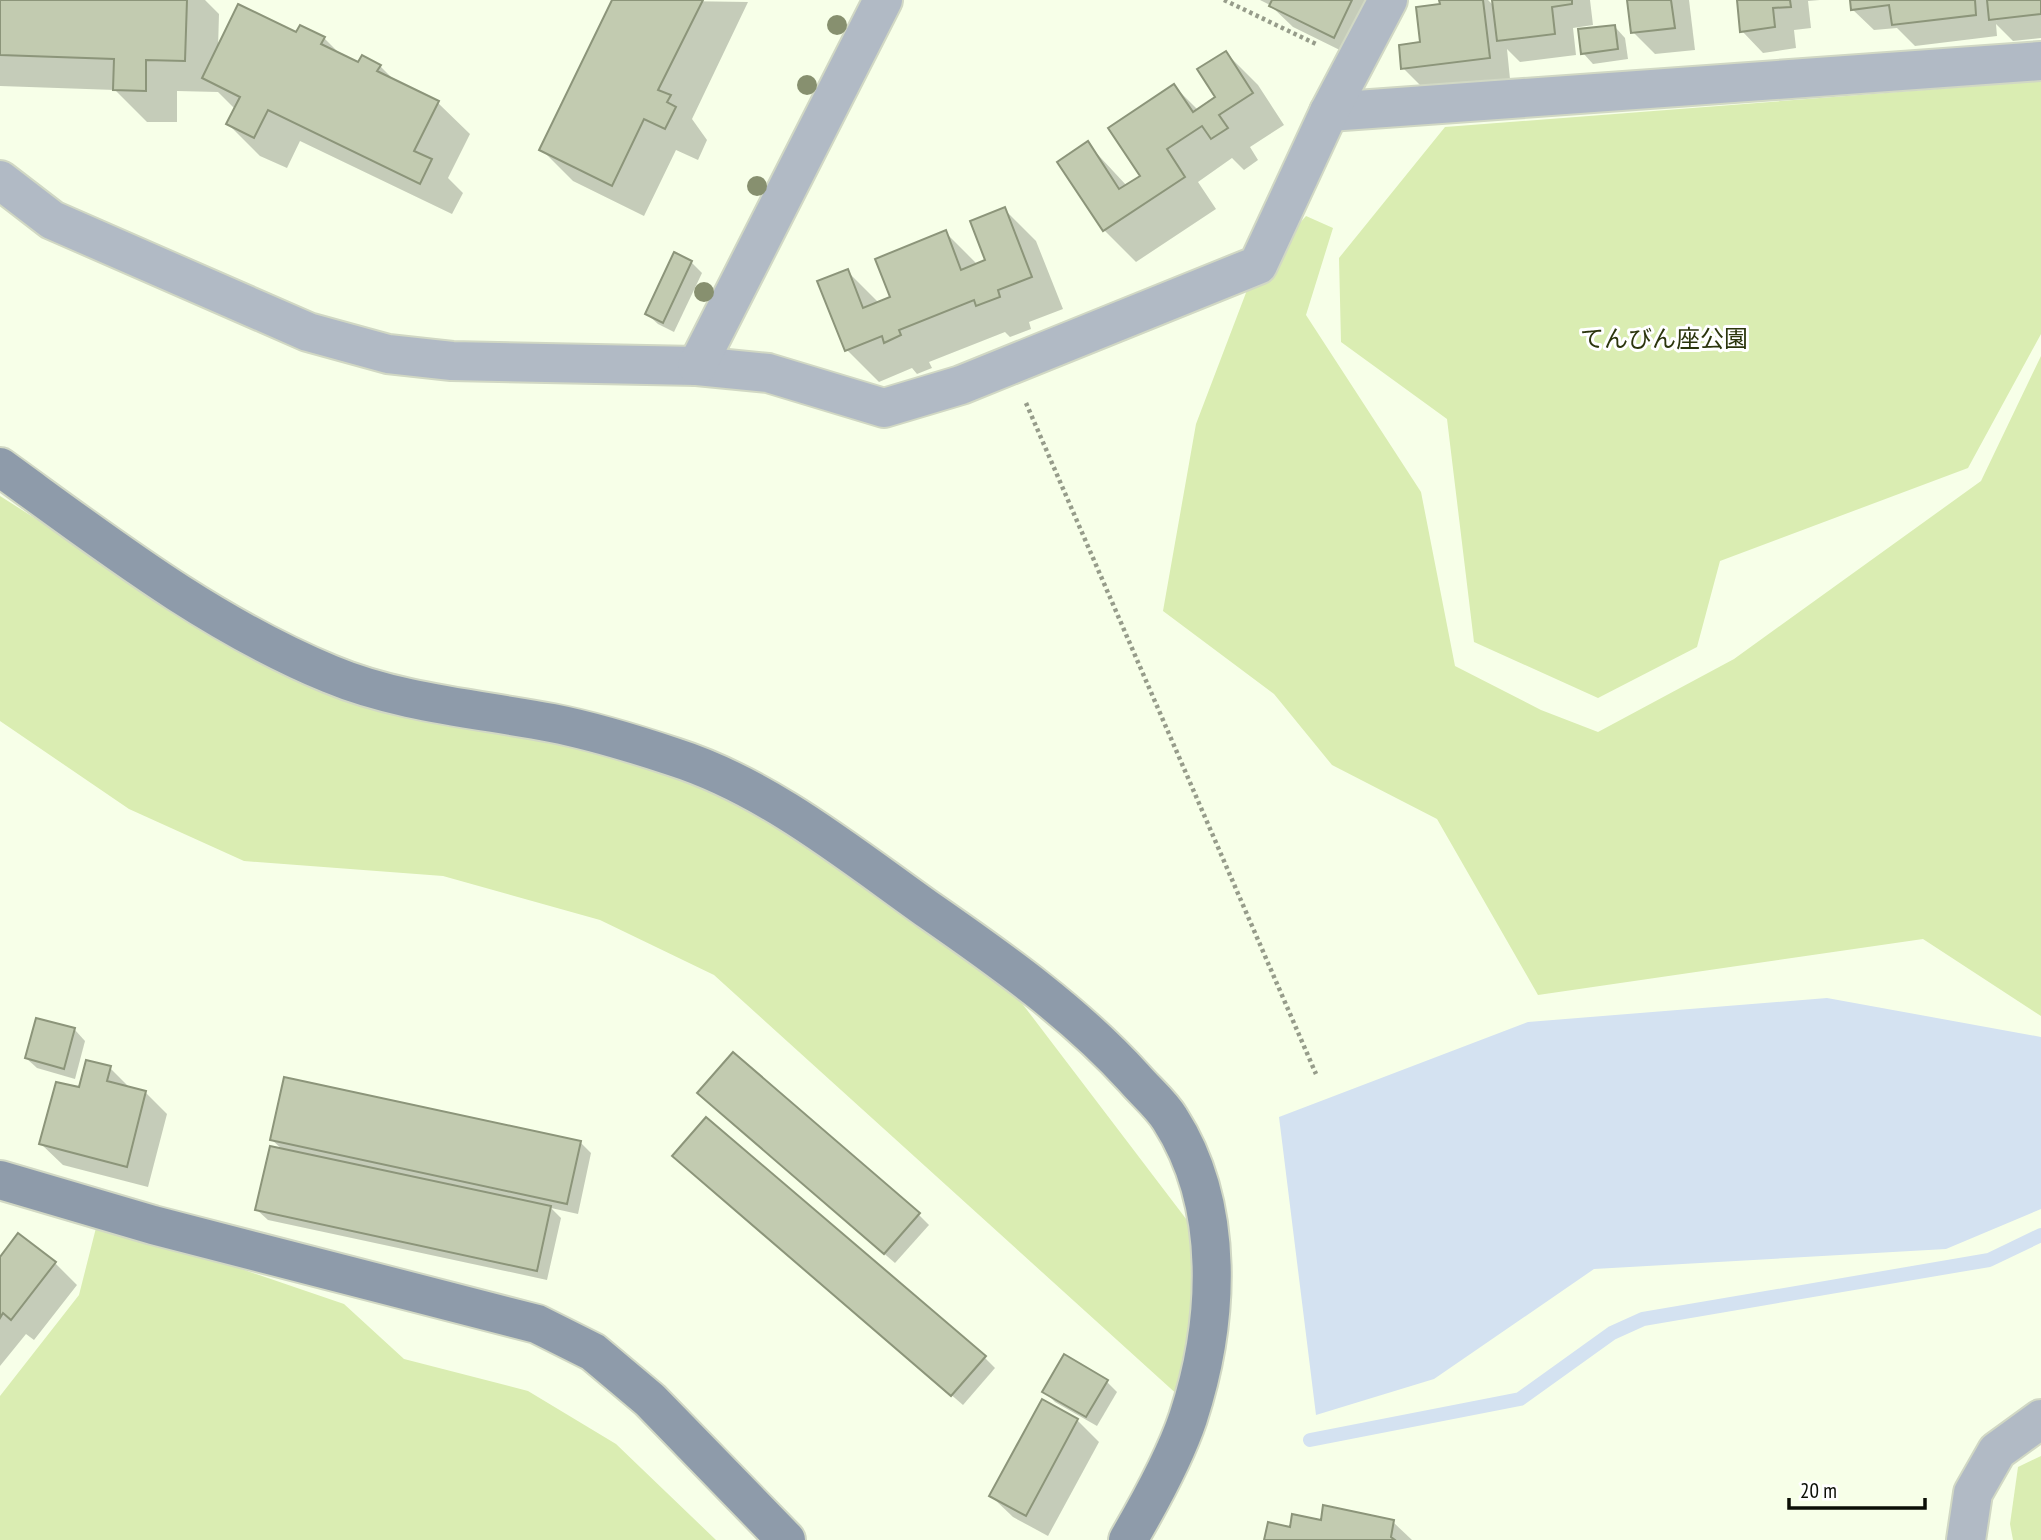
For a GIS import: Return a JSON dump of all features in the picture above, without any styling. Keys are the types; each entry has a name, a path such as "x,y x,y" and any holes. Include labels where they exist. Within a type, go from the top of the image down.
{"street":[{"path":"698,366 883,0"},
{"path":"0,180 52,220 308,332 387,354 452,361 698,366 768,373 884,408 961,385 1258,265 1329,112 1388,0"},
{"path":"1329,112 2041,61"},
{"path":"0,467 120,554 248,637 335,676 422,700 558,724 679,758 782,806 1012,968 1111,1053 1169,1117 1194,1168 1209,1229 1212,1291 1208,1343 1187,1421 1128,1540"},
{"path":"0,1180 153,1225 537,1324 593,1352 650,1400 786,1540"},
{"path":"1966,1540 1973,1493 1997,1451 2041,1419"}],"path":[{"path":"1224,0 1355,63"},
{"path":"1010,365 1317,1074"}],"green space":[{"name":"てんびん座公園","path":"2041,81 2041,334 1968,468 1720,561 1697,647 1598,698 1474,642 1447,419 1341,342 1339,258 1445,127"},
{"path":"1306,216 1333,228 1306,315 1421,492 1455,666 1541,710 1598,732 1734,659 1981,481 2041,356 2041,1016 1923,939 1538,995 1437,819 1332,765 1274,694 1163,611 1196,424 1252,277"},
{"path":"0,496 244,651 617,737 826,845 1005,981 1193,1228 1191,1407 714,975 600,920 443,876 244,861 129,809 0,721"},
{"path":"98,1220 344,1304 404,1359 528,1391 616,1444 716,1540 0,1540 0,1396 79,1295"},
{"path":"2041,1456 2041,1540 2013,1540 2010,1524 2018,1467"}],"water":[{"path":"1827,998 2041,1037 2041,1209 1946,1249 1594,1269 1434,1379 1316,1415 1279,1117 1528,1022"}],"building":[{"path":"0,0 187,0 185,61 146,60 146,91 113,90 114,59 0,55"},
{"path":"612,0 703,0 658,90 671,95 667,102 676,107 665,129 644,119 612,186 539,150"},
{"path":"1272,0 1352,0 1334,38 1269,6"},
{"path":"1439,0 1483,0 1490,58 1401,69 1399,45 1420,42 1416,7 1440,4"},
{"path":"1492,0 1572,0 1572,4 1552,7 1555,34 1497,41"},
{"path":"1627,0 1671,0 1675,28 1631,33"},
{"path":"1737,0 1790,0 1791,7 1773,8 1775,27 1740,32"},
{"path":"1850,0 1975,0 1976,15 1892,25 1889,5 1851,10"},
{"path":"1987,0 2041,0 2041,14 1989,20"},
{"path":"238,4 296,32 300,25 325,37 321,44 358,62 362,55 381,65 377,71 439,101 414,151 432,159 420,184 268,110 254,138 226,124 240,97 202,78"},
{"path":"1615,25 1618,49 1581,54 1578,29"},
{"path":"1226,51 1253,93 1219,115 1228,128 1211,139 1202,126 1167,149 1185,177 1103,231 1057,162 1088,141 1119,189 1140,176 1108,128 1174,84 1193,112 1215,97 1197,69"},
{"path":"1005,207 1032,277 998,290 1000,297 976,306 974,300 899,330 901,335 884,343 882,336 845,351 817,281 848,269 863,308 890,297 875,259 946,230 961,270 985,260 970,221"},
{"path":"674,252 692,261 663,323 645,314"},
{"path":"36,1018 75,1028 64,1069 25,1058"},
{"path":"733,1052 920,1213 884,1254 697,1093"},
{"path":"86,1060 111,1066 107,1081 146,1091 127,1167 39,1144 56,1082 79,1087"},
{"path":"284,1077 581,1141 567,1204 270,1140"},
{"path":"706,1117 986,1356 951,1396 672,1156"},
{"path":"270,1146 551,1206 537,1271 255,1210"},
{"path":"18,1233 56,1262 11,1320 3,1313 0,1318 0,1257"},
{"path":"1064,1354 1108,1380 1086,1417 1042,1392"},
{"path":"1042,1399 1078,1419 1026,1516 989,1496"},
{"path":"1323,1505 1394,1520 1391,1537 1395,1540 1264,1540 1268,1522 1290,1527 1292,1514 1321,1520"}],"waterway":[{"path":"1310,1440 1520,1399 1612,1333 1643,1319 1989,1260 2041,1235"}]}
